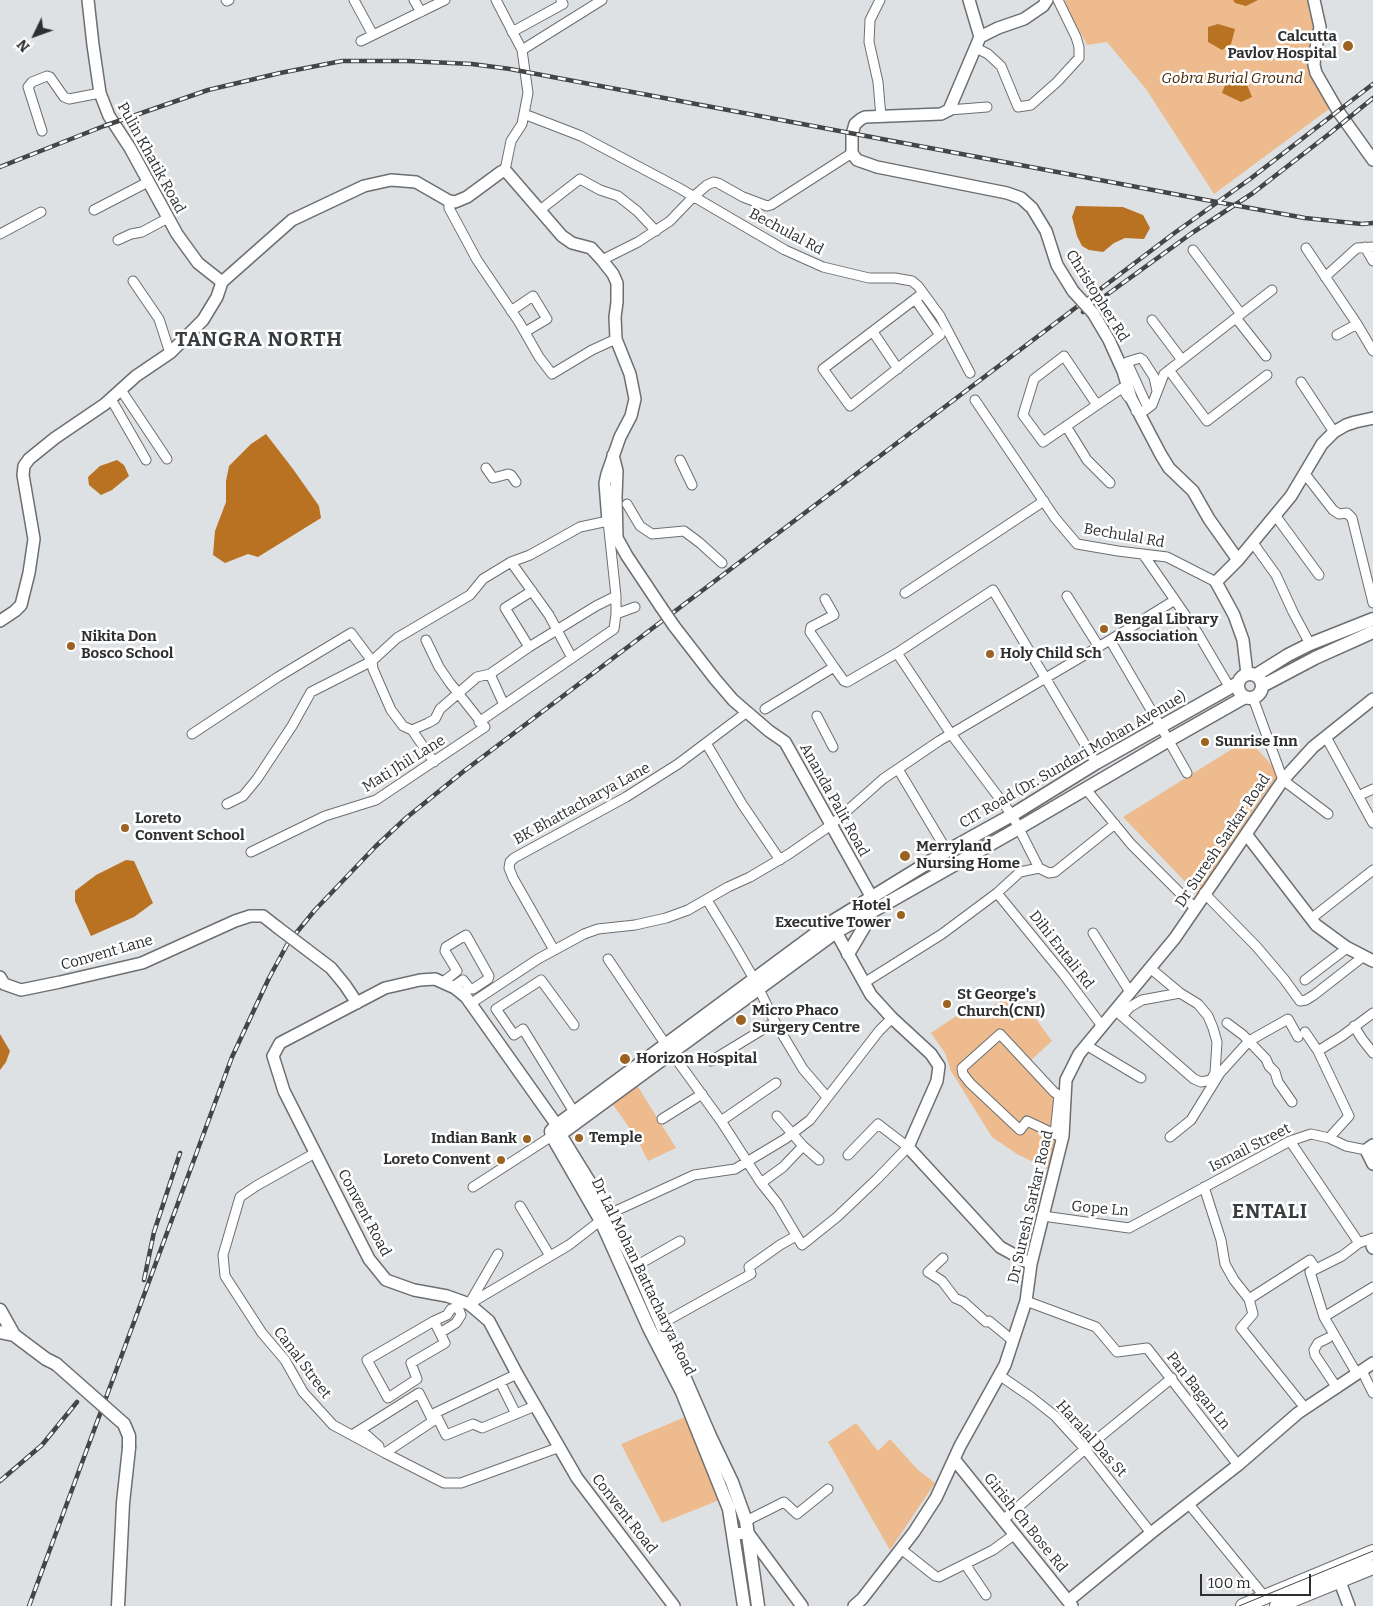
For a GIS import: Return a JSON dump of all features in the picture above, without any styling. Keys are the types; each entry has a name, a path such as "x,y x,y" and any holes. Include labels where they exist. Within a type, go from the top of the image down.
{"main road":[{"name":"CIT Road (Dr. Sundari Mohan Avenue)","path":"756,984 872,907 947,851 1161,727 1247,681 1288,655 1310,644 1373,619"},
{"name":"CIT Road (Dr. Sundari Mohan Avenue)","path":"1247,681 1315,658 1373,632"},
{"path":"1247,681 1260,693 1249,698 1239,692 1247,681"},
{"name":"CIT Road (Dr. Sundari Mohan Avenue)","path":"557,1131 756,984 830,923 872,907 1019,828 1169,740 1249,698"},
{"path":"848,954 867,922 872,907"},
{"name":"CIT Road (Dr. Sundari Mohan Avenue)","path":"557,1131 574,1112 669,1049"},
{"name":"Dr Lal Mohan Battacharya Road","path":"557,1131 605,1218 636,1266 732,1482 747,1527 758,1606"},
{"name":"Dr Lal Mohan Battacharya Road","path":"605,1218 649,1328 682,1392 729,1509 744,1606"},
{"path":"0,1310 14,1335 51,1364 121,1435 129,1448 118,1606"},
{"path":"0,1332 14,1335"},
{"path":"1277,1606 1373,1552"},
{"path":"1243,1606 1336,1574 1373,1567"}],"street":[{"name":"Pulin Khatik Road","path":"88,0 100,92 109,116 130,148 177,234 198,263 222,282"},
{"path":"354,0 374,35"},
{"path":"414,0 421,12"},
{"path":"361,41 445,0"},
{"path":"0,621 15,612 21,605 29,574 34,539 22,475 24,466 29,459 55,438 111,399 150,366 170,353 198,327 207,316 222,282 292,220 364,186 391,180 416,182 449,201 455,202 467,197 505,170 511,141 522,124 528,93 522,50 496,0"},
{"path":"512,32 563,4 561,0"},
{"path":"522,50 602,0"},
{"path":"880,0 870,20 869,42 878,82 881,117"},
{"path":"969,0 978,43 1001,66 1018,107 1031,105 1057,82 1079,58 1079,47 1076,37 1058,0"},
{"path":"949,110 978,43 998,28 1024,19 1043,6 1047,0"},
{"path":"1314,0 1320,27 1315,53 1314,65 1316,72 1338,111 1373,160"},
{"path":"42,131 28,87 32,82 47,76 50,77 64,97 69,99 100,92"},
{"path":"602,260 638,242 670,222 693,197 707,185 714,182 743,197 767,206 771,205 852,153 852,134 858,122 865,117 941,114 949,110 987,108"},
{"name":"Bechulal Rd","path":"524,114 581,136 654,174 785,250 823,267 869,278 895,278 912,282 918,286 940,316 970,373"},
{"name":"Christopher Rd","path":"852,153 857,160 877,167 1007,193 1021,198 1032,208 1046,232 1057,266 1073,291 1093,313 1108,340 1124,371 1131,398 1144,411 1169,468 1193,491 1238,560"},
{"path":"505,170 567,240 591,248 613,274 617,282 616,339 628,368 635,399 631,416 613,455 605,483 616,596 616,614 635,607"},
{"path":"540,210 580,179 600,190 618,196 656,230"},
{"path":"94,210 148,182"},
{"path":"449,201 449,208 477,260 525,332 539,357 552,374 592,350 616,339"},
{"path":"0,234 41,212"},
{"path":"118,240 131,234 142,232 168,218"},
{"path":"1325,277 1357,248 1369,247 1373,261"},
{"path":"1306,248 1373,350"},
{"path":"1193,250 1266,356"},
{"path":"133,281 159,320 170,353"},
{"path":"1144,411 1152,405 1164,374 1272,290"},
{"path":"915,299 940,335 850,406 823,369 873,332 915,299 923,293"},
{"path":"511,311 533,296 547,318 525,332"},
{"path":"1152,320 1182,360"},
{"path":"1337,335 1357,324"},
{"path":"873,332 898,369"},
{"path":"1097,405 1064,356 1034,379 1023,415 1043,442 1122,388 1131,405 1144,411"},
{"path":"1144,411 1127,362 1140,358 1142,360 1154,377 1157,392"},
{"path":"1169,370 1207,421 1267,375"},
{"path":"1301,382 1334,432"},
{"path":"121,390 167,459"},
{"path":"111,399 146,460"},
{"name":"Bechulal Rd","path":"975,400 1055,518 1077,544 1118,552 1167,557 1216,582"},
{"path":"1247,681 1243,640 1234,615 1216,582 1253,543 1291,496 1322,444 1334,432 1355,422 1373,418"},
{"path":"1066,426 1087,460 1110,482"},
{"name":"Ananda Palit Road","path":"613,455 617,471 618,538 627,556 674,626 715,679 733,700 785,742 831,825 872,907"},
{"path":"680,460 692,485"},
{"path":"486,468 493,478 508,474 516,482"},
{"path":"1305,474 1333,510 1339,514 1347,513 1352,518 1373,603"},
{"path":"905,592 1044,501"},
{"path":"627,504 640,526 652,534 684,531 722,563"},
{"path":"1275,515 1319,575"},
{"path":"226,804 243,796 256,779 292,726 311,692 372,661 397,638 470,595 483,579 511,562 530,555 580,527 608,521"},
{"path":"1253,543 1276,575 1310,644"},
{"path":"1143,554 1197,632 1247,681"},
{"path":"511,562 549,615 572,658"},
{"path":"529,647 504,608 532,590"},
{"path":"825,599 834,615 811,627 810,632 844,681 847,682 897,653 992,590 1096,764"},
{"path":"412,730 435,718 440,708 477,677 490,674 529,647 616,596"},
{"path":"1068,596 1099,647"},
{"path":"470,1004 571,940 598,928 635,925 666,918 688,910 780,860 831,825 883,779 951,734 1175,600"},
{"name":"Mati Jhil Lane","path":"251,852 325,816 376,800 434,762 504,705 614,629 616,614"},
{"path":"192,734 278,677 351,633 372,661 373,668 391,710 403,726 412,730 434,762"},
{"path":"426,640 440,667 482,724"},
{"path":"1110,640 1187,773"},
{"path":"897,653 951,734 1012,815 1039,868 1049,873 1055,872 1115,824"},
{"path":"765,708 834,667"},
{"path":"490,674 504,705"},
{"path":"1249,698 1283,780 1328,814"},
{"name":"Dr Suresh Sarkar Road","path":"854,1606 862,1599 914,1532 936,1498 954,1459 1005,1365 1026,1300 1031,1264 1044,1216 1059,1136 1062,1097 1066,1080 1079,1054 1102,1026 1119,1013 1130,992 1175,938 1283,780 1313,747 1373,699"},
{"name":"BK Bhattacharya Lane","path":"554,950 513,878 509,868 510,862 514,858 626,797 678,764 748,712"},
{"path":"817,716 833,747"},
{"path":"1326,737 1373,823"},
{"path":"706,744 742,804 780,860"},
{"path":"898,769 947,851"},
{"path":"1085,788 1131,844 1195,908"},
{"path":"1358,796 1373,789"},
{"path":"1204,893 1256,946 1300,1000 1306,1000 1368,959 1347,948 1316,925 1246,834"},
{"path":"864,983 942,934 997,893 1020,872 1039,868"},
{"path":"1312,918 1373,870"},
{"name":"Dihi Entali Rd","path":"997,893 1050,957 1102,1026"},
{"path":"707,900 803,1069 827,1098"},
{"name":"Convent Lane","path":"0,977 4,984 21,990 142,963 235,921 250,916 263,916 331,968 357,1003"},
{"path":"608,958 669,1049 721,1121 761,1184 777,1203 802,1245 857,1198 908,1147 938,1081 939,1066 931,1054 892,1018 871,995 836,932"},
{"path":"1093,933 1130,992"},
{"path":"466,936 489,976 488,979 470,989 457,971 445,951 448,945 466,936"},
{"path":"1306,980 1347,948"},
{"path":"1150,968 1180,993 1198,1004 1208,1016 1217,1042 1215,1073 1211,1080 1201,1082 1194,1079 1119,1013 1142,1000 1180,993"},
{"path":"448,984 457,971"},
{"name":"Convent Road","path":"448,984 435,979 420,980 385,988 280,1043 273,1056 284,1091 369,1260 386,1280 414,1290 447,1296 489,1321 577,1478 674,1606"},
{"path":"448,984 463,980"},
{"path":"574,1025 541,980 496,1009 514,1035 522,1029 574,1112"},
{"path":"448,984 466,997 557,1131 472,1186"},
{"path":"1318,1051 1373,1013"},
{"path":"434,1321 446,1343 411,1363 417,1379 388,1398 367,1360 434,1321 446,1315 451,1309 550,1256 605,1218 694,1175 735,1169 792,1134 810,1120 878,1031 892,1018"},
{"path":"1170,1137 1190,1120 1220,1073 1249,1041 1288,1020 1318,1051 1349,1116 1329,1138"},
{"path":"711,1061 775,1022"},
{"path":"1226,1022 1249,1041 1266,1059 1269,1066 1275,1072 1278,1082 1292,1102"},
{"path":"1354,1026 1373,1053"},
{"path":"1059,1136 1027,1121 1020,1130 970,1083 963,1074 962,1068 1000,1034 1054,1092 1062,1097"},
{"path":"1086,1045 1140,1078"},
{"path":"721,1121 776,1083"},
{"path":"662,1119 702,1094"},
{"path":"776,1116 803,1146 819,1160"},
{"path":"848,1156 878,1124 908,1147 1000,1247 1031,1264"},
{"name":"Ismail Street","path":"1204,1187 1290,1141 1311,1134 1329,1138 1346,1146 1370,1147"},
{"path":"1290,1141 1360,1244"},
{"path":"761,1184 783,1167 803,1146"},
{"path":"1370,1147 1373,1164"},
{"name":"Canal Street","path":"315,1152 240,1197 223,1255 225,1276 262,1333 285,1360 303,1392 333,1425 444,1482 461,1483 560,1447"},
{"path":"1204,1187 1221,1240 1225,1264 1234,1280 1249,1299 1253,1314 1242,1328 1305,1408"},
{"name":"Gope Ln","path":"1044,1216 1129,1228 1204,1187"},
{"path":"520,1206 550,1256"},
{"path":"661,1324 752,1274 749,1267 796,1236"},
{"path":"1373,1238 1310,1272 1324,1317 1373,1393"},
{"path":"636,1266 680,1241"},
{"path":"1373,1242 1373,1248"},
{"path":"440,1333 456,1323 461,1315 463,1304 498,1254"},
{"path":"943,1258 928,1272 942,1282 955,1298 964,1302 986,1322 989,1321 1012,1340"},
{"path":"1249,1299 1310,1260 1316,1269"},
{"path":"1324,1317 1373,1287"},
{"name":"Pan Bagan Ln","path":"1026,1300 1096,1328 1117,1352 1147,1348 1238,1465"},
{"path":"1328,1338 1318,1344 1314,1350 1315,1355 1336,1388"},
{"path":"1070,1604 1151,1533 1238,1465 1305,1408 1373,1363"},
{"path":"517,1374 435,1413 446,1435 473,1424 482,1428 536,1406"},
{"name":"Haralal Das St","path":"999,1375 1055,1416 1085,1449 1151,1533"},
{"path":"1003,1520 1085,1449 1172,1378"},
{"path":"500,1382 516,1414"},
{"path":"352,1435 419,1393 434,1422 385,1452 361,1430"},
{"name":"Girish Ch Bose Rd","path":"954,1459 1070,1604"},
{"path":"733,1534 747,1527 784,1502 798,1514 828,1489"},
{"path":"1188,1503 1265,1597"},
{"path":"747,1527 802,1606"},
{"path":"901,1549 935,1576 939,1577 993,1550 1015,1534"},
{"path":"965,1564 986,1595"},
{"path":"1336,1574 1349,1606"}],"green space":[{"name":"Gobra Burial Ground","path":"1065,0 1308,0 1316,27 1310,68 1329,109 1214,194 1146,89 1107,42 1087,45 1069,12"},
{"path":"1248,739 1279,773 1197,894 1123,817"},
{"path":"1011,995 1036,1019 1052,1041 1029,1062 1062,1092 1052,1171 1017,1154 992,1137 951,1071 945,1053 931,1033 965,1010 986,1010"},
{"path":"635,1082 676,1148 648,1161 636,1137 611,1102"},
{"path":"685,1417 722,1499 662,1523 621,1444"},
{"path":"856,1423 878,1451 890,1439 918,1470 935,1483 890,1550 828,1442"}],"shaded area":[{"path":"1233,0 1258,0 1246,6 1235,3"},
{"path":"1218,24 1235,29 1231,44 1222,50 1208,42 1208,27"},
{"path":"1230,72 1244,77 1252,97 1241,102 1222,93"},
{"path":"1076,206 1123,207 1143,215 1150,228 1144,239 1125,238 1114,243 1103,252 1089,250 1082,246 1077,236 1072,217"},
{"path":"266,434 319,506 321,518 258,557 248,554 225,563 213,555 215,531 226,502 226,481 229,466 251,444"},
{"path":"117,460 124,465 129,476 112,490 101,495 89,485 88,477 100,466"},
{"path":"126,860 134,861 153,903 134,917 91,936 75,901 75,891 96,875"},
{"path":"0,1034 10,1051 6,1062 0,1070"}],"tram line":[{"path":"1239,1606 1373,1551"}],"railway":[{"path":"0,167 104,126 208,90 342,61 407,61 472,64 510,69 1305,218 1362,224 1373,223"},
{"path":"29,1606 232,1057 269,978 288,943 315,910 376,846 406,818 464,771 1173,234 1250,179 1373,84"},
{"path":"1083,312 1192,233 1253,193 1373,98"},
{"path":"144,1280 154,1232 180,1153"},
{"path":"0,1481 42,1445 77,1402"}],"place":[{"name":"Calcutta Pavlov Hospital","path":"1348,46"},
{"name":"Bengal Library Association","path":"1104,629"},
{"name":"Nikita Don Bosco School","path":"71,646"},
{"name":"Holy Child Sch","path":"990,654"},
{"name":"Sunrise Inn","path":"1205,742"},
{"name":"Loreto Convent School","path":"125,828"},
{"name":"Merryland Nursing Home","path":"905,856"},
{"name":"Hotel Executive Tower","path":"901,915"},
{"name":"St George's Church(CNI)","path":"947,1004"},
{"name":"Micro Phaco Surgery Centre","path":"741,1020"},
{"name":"Horizon Hospital","path":"625,1059"},
{"name":"Temple","path":"579,1138"},
{"name":"Indian Bank","path":"527,1139"},
{"name":"Loreto Convent","path":"501,1160"}],"district":[{"name":"TANGRA NORTH","path":"259,340"},
{"name":"ENTALI","path":"1270,1212"}]}
